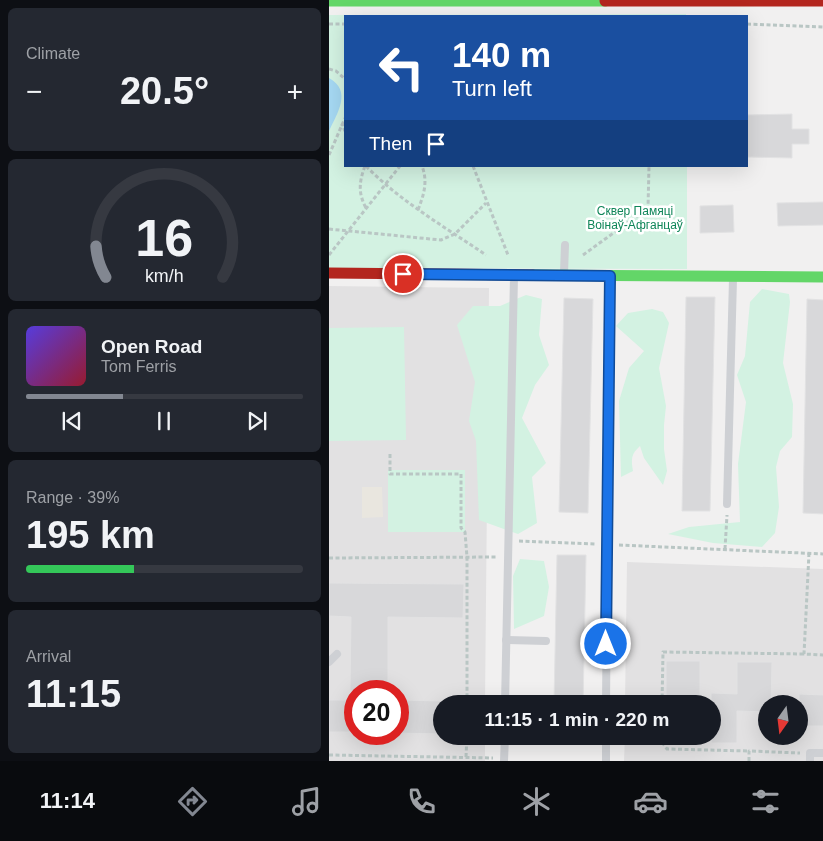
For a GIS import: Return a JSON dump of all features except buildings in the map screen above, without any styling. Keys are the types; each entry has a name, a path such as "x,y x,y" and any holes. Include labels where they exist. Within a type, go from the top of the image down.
{"street":[{"path":"329,1 823,1"},
{"path":"329,273 823,277"}],"lane":[{"path":"564,276 565,245"},
{"path":"505,695 514,275"},
{"path":"606,695 610,276"},
{"path":"727,504 733,276"},
{"path":"506,640 546,641"},
{"path":"329,662 337,654"},
{"path":"504,761 505,745"},
{"path":"606,745 606,761"},
{"path":"810,757 823,753"}],"path":[{"path":"329,24 344,25"},
{"path":"748,24 823,27"},
{"path":"329,68 344,78"},
{"path":"329,155 344,124"},
{"path":"365,167 359,191 366,208"},
{"path":"366,167 385,185 418,210 490,257"},
{"path":"329,255 399,167"},
{"path":"418,210 425,191 425,174 422,167"},
{"path":"473,167 486,203 511,262"},
{"path":"580,258 648,208 649,167"},
{"path":"329,228 441,240 455,234 486,203"},
{"path":"390,454 391,474 461,474 461,528 465,532 467,558 467,695"},
{"path":"725,550 727,504"},
{"path":"329,558 507,557 519,541 823,554"},
{"path":"805,654 809,553"},
{"path":"662,695 663,652 823,655"},
{"path":"467,745 467,757"},
{"path":"664,745 667,749 749,751 810,757"},
{"path":"749,751 749,761"},
{"path":"329,755 485,758"}],"shaded area":[{"path":"329,286 489,288 485,695 433,695 433,745 485,745 485,761 329,761"},
{"path":"627,562 823,569 823,761 624,761 625,745 721,745 721,695 625,695"}],"green space":[{"name":"Сквер Памяці Воінаў-Афганцаў","path":"686,14 344,15 344,167 687,167 687,269 329,268 329,15"},
{"path":"762,289 789,294 790,302 783,363 793,404 792,437 780,451 776,467 779,507 775,533 762,547 713,543 668,534 689,527 740,522 738,464 746,402 737,375 745,356 750,302"},
{"path":"526,295 542,299 539,335 549,365 535,385 522,418 546,463 532,477 537,523 518,534 479,520 476,441 469,421 475,382 457,325 473,306 500,306"},
{"path":"652,309 663,312 669,323 659,368 666,406 664,449 667,471 663,485 644,458 640,446 632,457 633,471 621,477 619,401 629,368 644,351 616,326 628,313"},
{"path":"404,327 406,440 329,441 329,328"},
{"path":"388,470 465,470 465,532 388,532"},
{"path":"520,559 544,561 549,587 544,616 514,629 513,576"}],"sand":[{"path":"362,487 382,487 383,517 362,518"}],"water":[{"path":"329,78 340,89 341,102 329,131"}],"traffic: fast":[{"path":"329,1 605,1"},
{"path":"533,275 824,277"}],"traffic: jam":[{"path":"605,1 824,1"},
{"path":"329,273 533,275"}],"route":[{"path":"403,274 610,276 606,644"}]}
